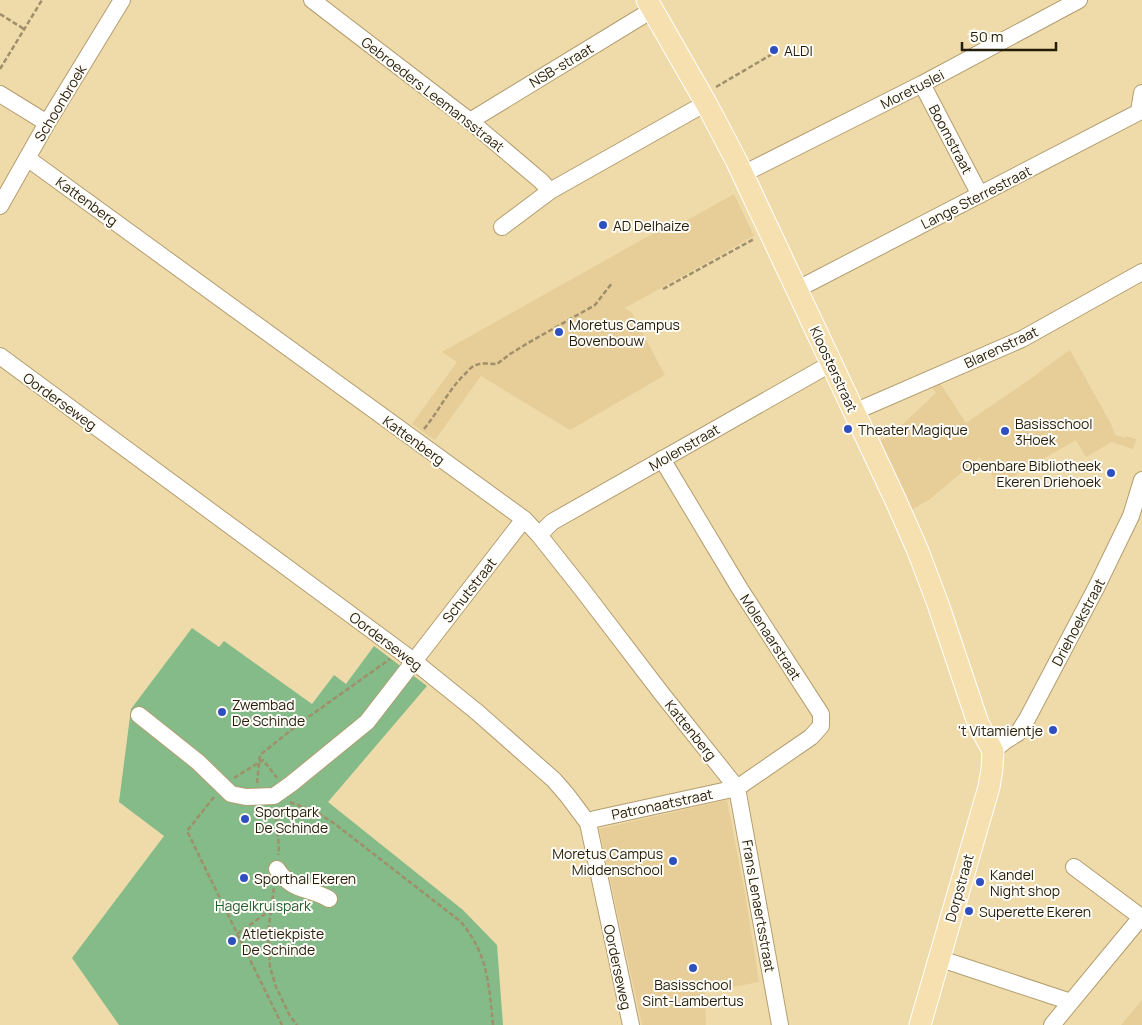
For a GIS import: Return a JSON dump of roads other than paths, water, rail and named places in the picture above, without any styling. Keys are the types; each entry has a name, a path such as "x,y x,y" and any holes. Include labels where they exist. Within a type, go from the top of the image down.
{"main road":[{"name":"Kloosterstraat","path":"649,5 704,99 743,174 832,363 918,551 938,604 978,724 993,751"},
{"name":"Dorpstraat","path":"920,1025 989,787 993,751"}],"street":[{"name":"Gebroeders Leemansstraat","path":"312,0 470,121 550,191"},
{"name":"Moretuslei","path":"743,174 922,84 1079,0"},
{"name":"Schoonbroek","path":"0,206 118,1"},
{"name":"NSB-straat","path":"470,121 649,5"},
{"name":"Boomstraat","path":"922,84 980,195"},
{"name":"Lange Sterrestraat","path":"796,290 1141,112 1142,93"},
{"path":"0,94 47,123"},
{"path":"502,227 550,191 704,99"},
{"name":"Kattenberg","path":"27,158 524,520 539,535 662,694 738,788"},
{"name":"Blarenstraat","path":"854,412 1022,339 1142,272"},
{"name":"Oorderseweg","path":"0,356 414,662 477,712 554,780 588,823 631,1025"},
{"name":"Molenstraat","path":"539,535 552,522 832,363"},
{"name":"Molenaarstraat","path":"662,459 740,589 822,714 821,726 811,736 738,788"},
{"name":"Driehoekstraat","path":"993,751 1004,741 1018,733 1027,720 1096,588 1131,516 1142,480"},
{"name":"Schutstraat","path":"139,715 198,762 231,794 256,797 279,792 292,784 367,722 524,520"},
{"name":"Patronaatstraat","path":"588,823 596,819 738,788"},
{"name":"Frans Lenaertsstraat","path":"738,788 780,1025"},
{"path":"1052,1025 1141,916 1074,867"},
{"path":"276,869 285,881 291,885 329,898"},
{"path":"937,962 950,962 1071,1002"}],"place":[{"name":"ALDI","path":"774,50"},
{"name":"AD Delhaize","path":"603,225"},
{"name":"Moretus Campus Bovenbouw","path":"559,332"},
{"name":"Theater Magique","path":"848,429"},
{"name":"Basisschool 3Hoek","path":"1005,431"},
{"name":"Openbare Bibliotheek Ekeren Driehoek","path":"1111,473"},
{"name":"Zwembad De Schinde","path":"222,712"},
{"name":"'t Vitamientje","path":"1053,730"},
{"name":"Sportpark De Schinde","path":"245,819"},
{"name":"Moretus Campus Middenschool","path":"673,861"},
{"name":"Sporthal Ekeren","path":"244,878"},
{"name":"Kandel Night shop","path":"980,882"},
{"name":"Superette Ekeren","path":"969,911"},
{"name":"Atletiekpiste De Schinde","path":"232,941"},
{"name":"Basisschool Sint-Lambertus","path":"693,968"}],"park label":[{"name":"Hagelkruispark","path":"263,905"}]}
